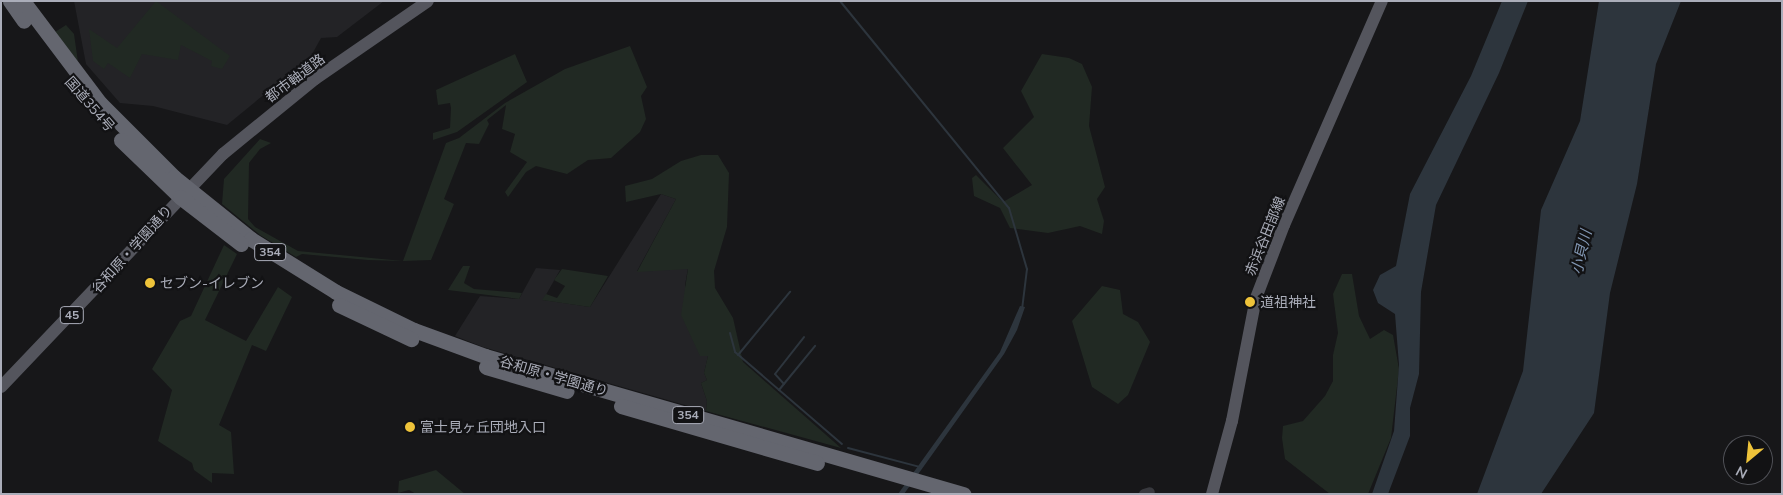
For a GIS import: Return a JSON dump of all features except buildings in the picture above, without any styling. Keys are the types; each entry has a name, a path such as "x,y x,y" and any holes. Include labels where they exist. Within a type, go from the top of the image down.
{"highway":[{"name":"国道354号","path":"10,1 92,108 184,193"},
{"name":"国道354号","path":"22,1 100,103 184,193"},
{"name":"谷和原・学園通り","path":"184,193 246,247 305,286 364,318 432,348 519,377 927,494"},
{"name":"谷和原・学園通り","path":"184,193 310,277 437,339 484,356 964,494"}],"main road":[{"name":"都市軸道路","path":"184,193 223,154 315,79 428,1"},
{"name":"赤浜谷田部線","path":"1212,494 1232,421 1256,298 1284,225 1382,1"},
{"name":"谷和原・学園通り","path":"1,387 57,332 184,193"}],"shaded area":[{"path":"74,1 384,1 337,37 321,38 311,56 227,125 153,106 120,103 86,64"},
{"path":"156,1 230,56 222,69 211,66 212,61 181,45 178,60 142,54 130,78 108,63 104,69 93,61 89,29 117,48"},
{"path":"66,25 74,34 78,62 55,32"},
{"path":"630,46 647,87 641,96 646,119 640,132 611,158 588,160 567,174 536,166 526,172 508,197 505,192 527,162 510,152 515,134 502,129 506,105 487,120 489,124 479,144 466,143 444,199 454,204 431,260 403,261 446,143 459,138 505,103 565,69"},
{"path":"515,54 527,82 457,132 433,140 433,133 450,128 450,103 438,105 436,90"},
{"path":"1042,54 1069,58 1082,64 1092,87 1089,126 1105,187 1097,199 1104,221 1102,234 1080,226 1048,233 1010,228 1000,208 974,196 972,178 976,175 1003,202 1032,185 1003,148 1034,117 1021,91"},
{"path":"260,139 271,143 260,149 249,163 248,219 255,227 298,251 403,261 302,254 296,257 260,235 222,204 224,179"},
{"path":"701,155 718,155 729,173 727,227 714,271 715,288 733,318 743,362 841,448 706,411 707,401 701,383 707,380 704,373 708,356 700,356 681,315 688,269 637,272 676,199 661,194 626,202 625,186 652,179 681,161"},
{"path":"661,194 676,199 637,271 688,268 685,285 708,356 704,373 707,380 701,383 707,401 706,411 483,347 455,336 480,296 519,299 536,268 560,270 543,300 590,307"},
{"path":"224,245 237,254 205,320 246,341 278,287 292,297 266,351 252,345 219,425 231,432 234,474 212,473 212,483 194,470 192,463 158,441 172,390 152,369 180,321 191,316"},
{"path":"463,266 470,266 464,283 474,289 522,293 519,299 448,290"},
{"path":"562,269 608,276 590,307 542,300 546,294 557,298 565,286 554,280"},
{"path":"1342,274 1352,274 1359,316 1370,339 1384,330 1393,335 1399,369 1391,438 1368,494 1330,494 1285,459 1282,438 1283,426 1303,421 1325,396 1333,381 1333,355 1338,333 1333,294"},
{"path":"1102,286 1120,290 1123,314 1138,322 1150,342 1128,395 1118,404 1092,387 1072,321"},
{"path":"436,470 465,494 416,494 409,490 398,493 399,481"}],"water":[{"path":"1502,1 1528,1 1499,73 1436,205 1421,292 1419,374 1410,408 1410,436 1388,494 1372,494 1394,431 1399,365 1395,314 1378,303 1373,290 1380,275 1396,266 1410,194 1471,76"},
{"name":"小貝川","path":"1599,1 1681,1 1656,64 1637,184 1610,293 1594,413 1541,494 1477,494 1523,371 1541,210 1580,121"},
{"path":"1020,306 1025,307 1017,330 1004,354 904,494 898,494 1000,352"}],"waterway":[{"path":"840,1 1009,208 1027,269 1022,308"},
{"path":"738,355 790,292"},
{"path":"730,333 735,352 842,444"},
{"path":"784,384 775,374 804,337"},
{"path":"779,390 815,346"},
{"path":"848,448 920,467"}],"place":[{"name":"セブン-イレブン","path":"150,283"},
{"name":"道祖神社","path":"1250,302"},
{"name":"富士見ヶ丘団地入口","path":"410,427"}]}
